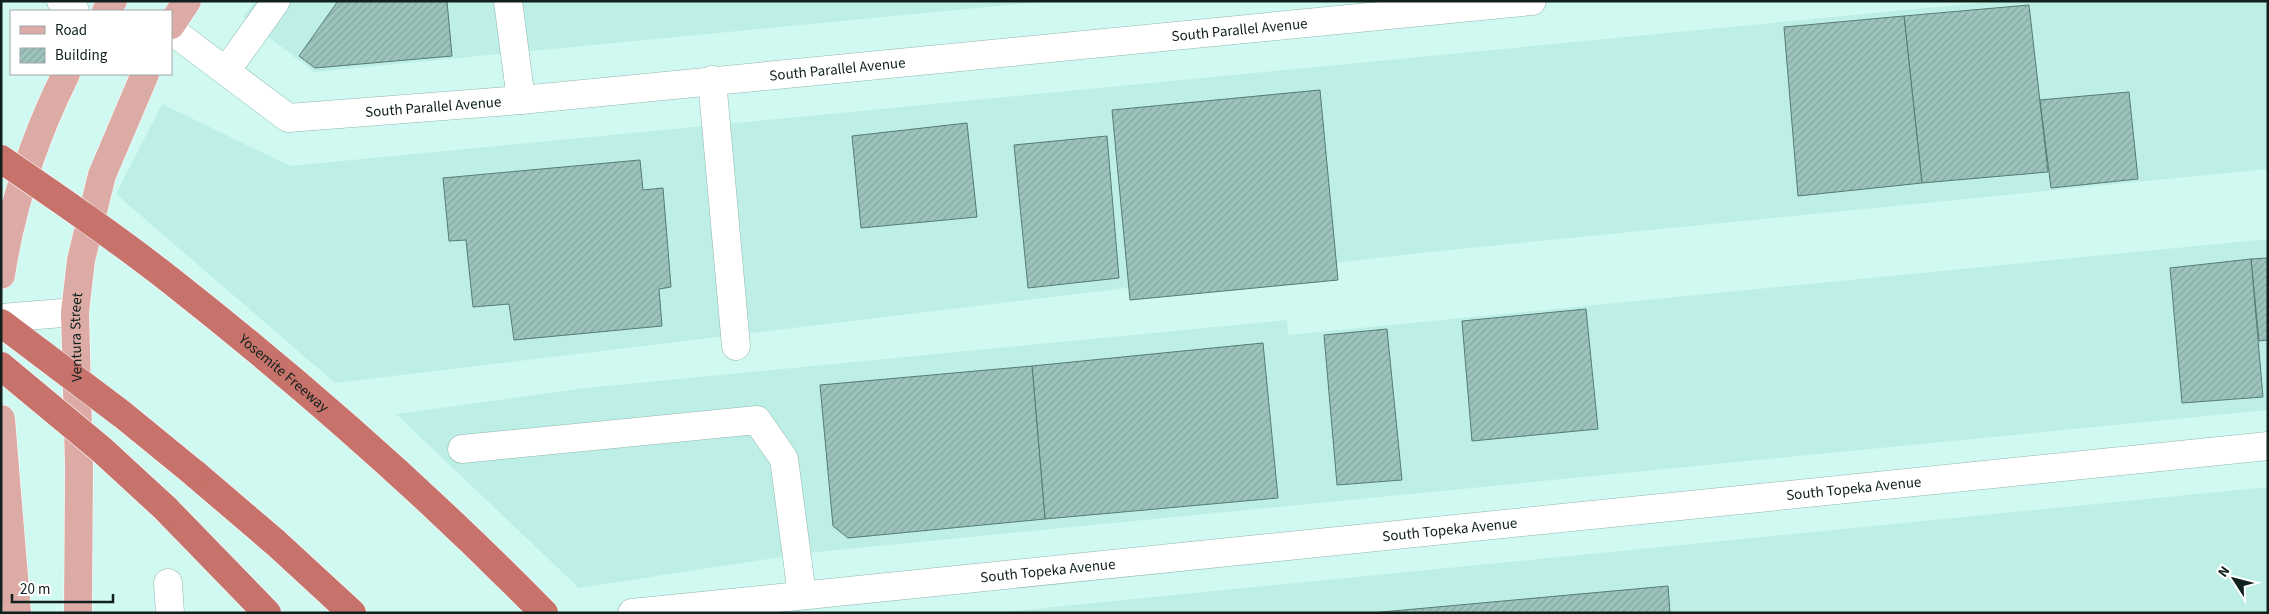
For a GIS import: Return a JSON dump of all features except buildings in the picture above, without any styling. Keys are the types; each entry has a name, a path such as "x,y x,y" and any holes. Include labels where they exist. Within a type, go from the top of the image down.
{"highway":[{"name":"Yosemite Freeway","path":"1,159 168,279 285,373 441,511 544,613"},
{"path":"1,322 115,409 194,473 276,543 352,613"},
{"path":"1,366 102,450 165,508 267,613"}],"main road":[{"path":"172,24 187,1"},
{"path":"1,275 14,209 26,166 66,75"},
{"name":"Ventura Street","path":"78,613 79,468 75,312 81,260 102,176 145,75"},
{"path":"1,419 17,613"}],"street":[{"path":"61,1 74,10"},
{"path":"226,71 276,1"},
{"path":"508,1 522,100"},
{"name":"South Parallel Avenue","path":"172,31 288,118 522,100 1354,10 1532,1"},
{"path":"712,80 736,346"},
{"path":"1,318 75,312"},
{"path":"462,449 757,420 784,459 802,596"},
{"name":"South Topeka Avenue","path":"632,613 2268,446"},
{"path":"168,583 170,613"}],"shaded area":[{"path":"255,1 1049,1 314,72 243,17"},
{"path":"1999,1 2268,1 2268,169 1419,253 335,383 116,194 162,104 290,166"},
{"path":"2268,239 2268,410 807,553 579,588 396,414 586,388 1287,320 1288,335"},
{"path":"2268,487 2268,613 992,613"}]}
